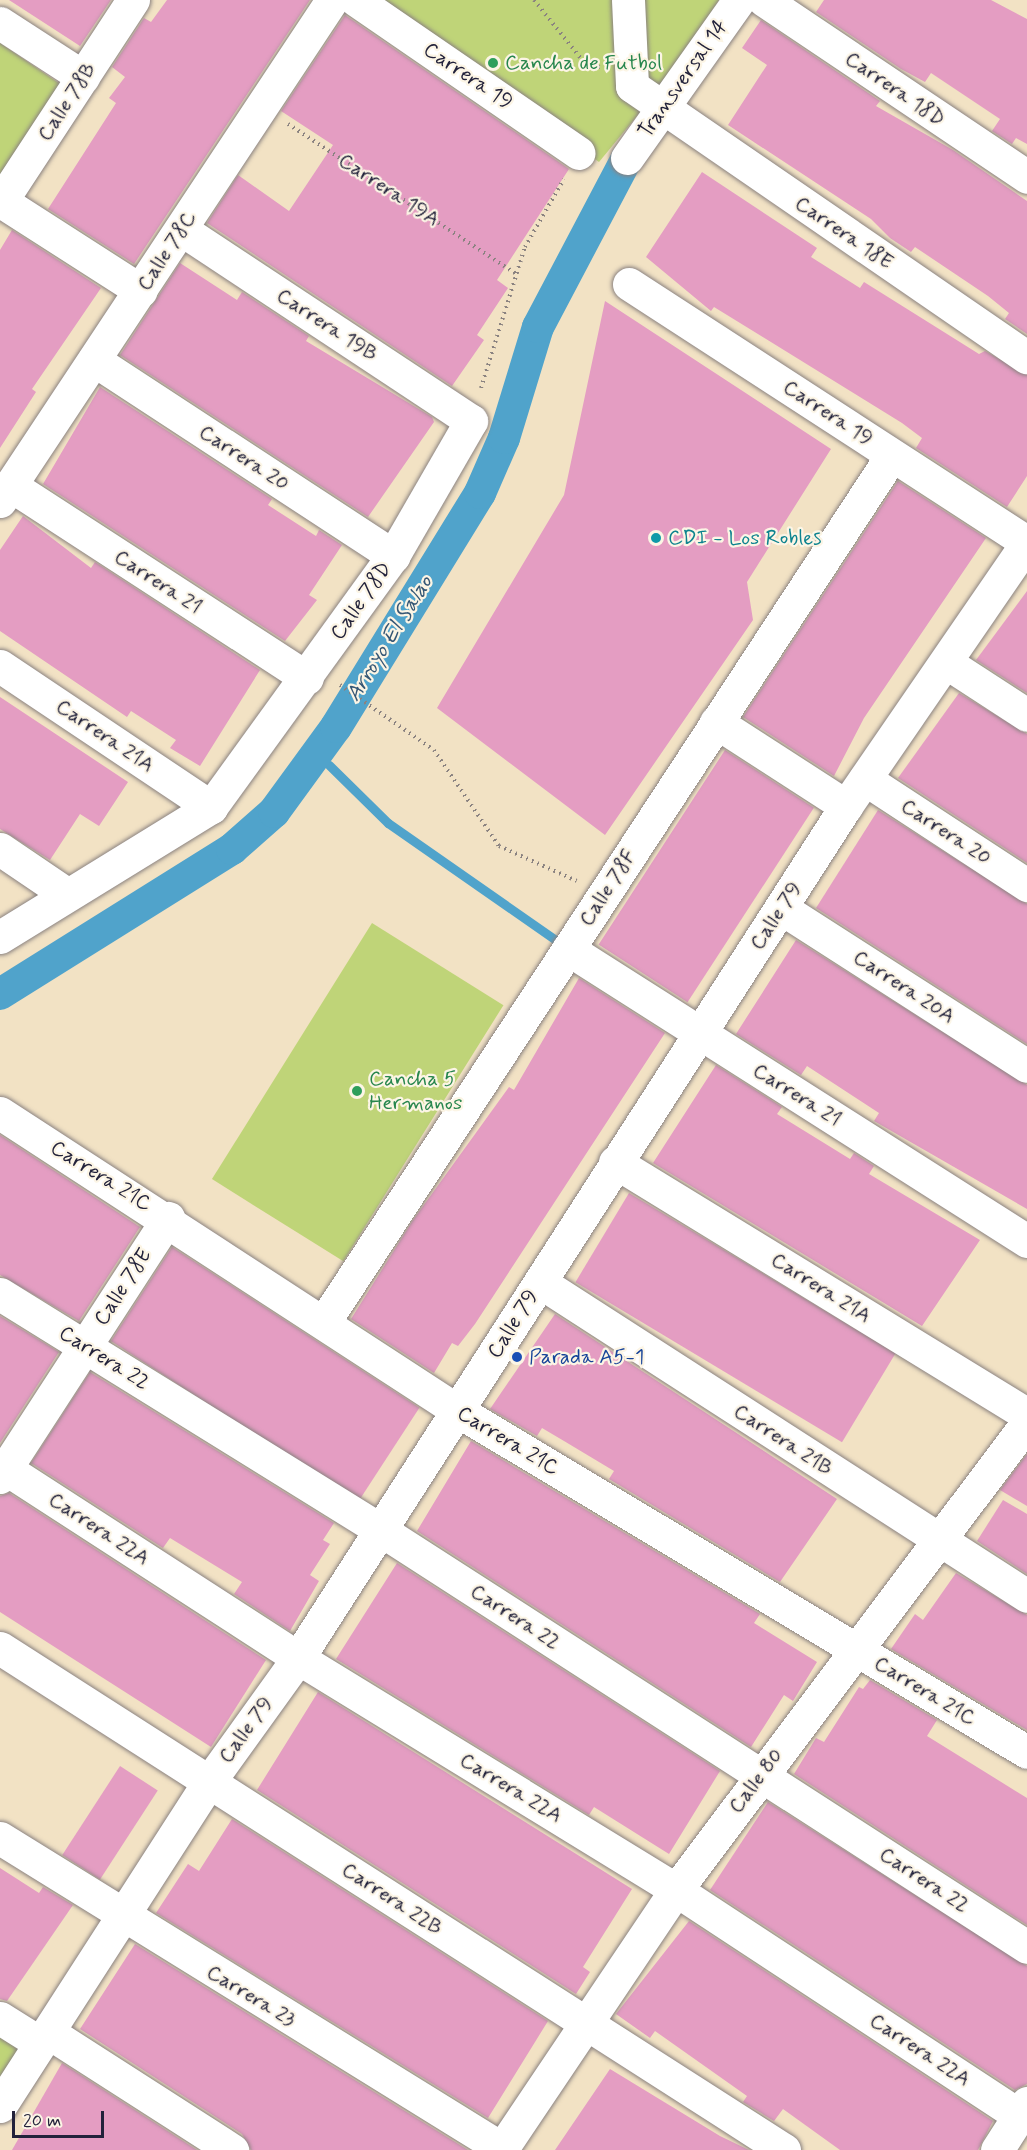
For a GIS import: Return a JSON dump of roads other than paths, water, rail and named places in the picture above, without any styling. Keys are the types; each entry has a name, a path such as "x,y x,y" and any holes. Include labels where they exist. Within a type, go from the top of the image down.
{"street":[{"name":"Calle 78B","path":"1,202 133,0"},
{"name":"Calle 78C","path":"5,493 182,230 332,0"},
{"name":"Carrera 19","path":"356,0 579,153"},
{"name":"Carrera 18E","path":"628,0 627,69 632,86 660,109 1027,357"},
{"name":"Transversal 14","path":"627,158 739,0"},
{"name":"Carrera 18D","path":"764,0 1027,177"},
{"path":"0,23 83,77"},
{"path":"1,202 141,291"},
{"name":"Carrera 19B","path":"182,230 471,421"},
{"name":"Carrera 19","path":"629,284 1027,542"},
{"name":"Carrera 20","path":"94,360 393,556"},
{"name":"Calle 78D","path":"0,937 65,893 211,807 307,678 393,556 471,421"},
{"name":"Calle 78F","path":"324,1322 892,454"},
{"name":"Carrera 21","path":"5,493 307,678"},
{"name":"Calle 79","path":"0,2106 209,1782 298,1658 846,806 947,663 1027,542"},
{"path":"947,663 1027,715"},
{"name":"Carrera 21A","path":"0,666 211,807"},
{"path":"716,722 846,806"},
{"name":"Carrera 20","path":"865,779 1027,885"},
{"path":"0,849 65,893"},
{"name":"Carrera 20A","path":"781,908 1027,1066"},
{"name":"Carrera 21","path":"568,948 1027,1241"},
{"name":"Carrera 21C","path":"0,1113 168,1218 458,1411 1027,1752"},
{"name":"Carrera 21A","path":"615,1162 1027,1414"},
{"name":"Calle 78E","path":"2,1470 168,1218"},
{"name":"Carrera 21B","path":"540,1282 1027,1596"},
{"name":"Carrera 22","path":"0,1294 379,1529 1027,1947"},
{"name":"Calle 80","path":"503,2150 585,2021 676,1890 760,1775 1027,1423"},
{"name":"Carrera 22A","path":"2,1470 298,1658 676,1890 1023,2109"},
{"name":"Carrera 22B","path":"0,1648 784,2150"},
{"name":"Carrera 23","path":"0,1838 122,1917 503,2150"},
{"path":"0,2018 44,2037 232,2150"},
{"path":"997,2150 1023,2109"}],"waterway":[{"name":"Arroyo El Salao","path":"0,994 232,849 274,812 336,727 480,493 504,438 538,327 627,158"},
{"path":"329,765 388,823 563,945"}],"place":[{"name":"Cancha de Futbol","path":"493,63"},
{"name":"CDI - Los Robles","path":"656,538"},
{"name":"Cancha 5 Hermanos","path":"357,1091"},
{"name":"Parada A5-1","path":"517,1357"}]}
